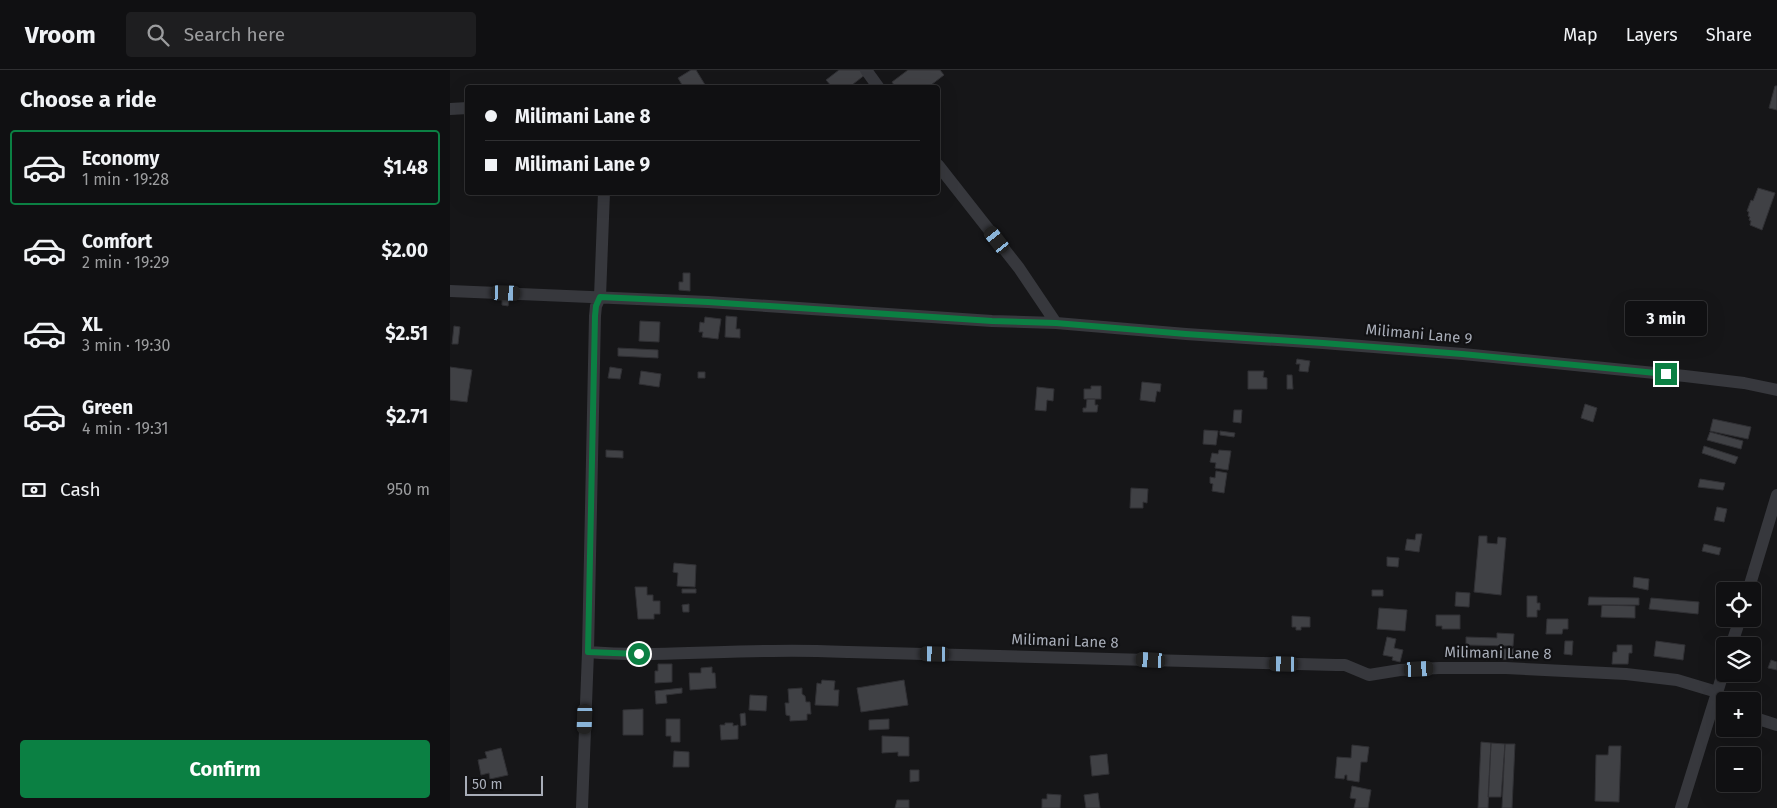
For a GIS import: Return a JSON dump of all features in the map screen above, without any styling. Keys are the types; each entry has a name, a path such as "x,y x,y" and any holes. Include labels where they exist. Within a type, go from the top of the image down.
{"street":[{"path":"866,70 878,85"},
{"path":"450,109 465,108"},
{"path":"940,168 1019,268 1056,323"},
{"path":"582,808 588,652 595,316 596,306 600,297 604,195"},
{"name":"Milimani Lane 9","path":"450,291 708,302 992,321 1056,323 1462,354 1685,376 1744,383 1777,390"},
{"path":"1751,582 1777,495"},
{"name":"Milimani Lane 8","path":"588,652 611,654 698,654 820,651 1345,665 1369,675 1400,670 1439,668 1506,668 1626,674 1677,680 1716,700"},
{"path":"1681,808 1716,707"},
{"path":"1761,720 1777,725"}],"building":[{"path":"691,70 696,70 705,85 682,85 678,78"},
{"path":"839,70 862,70 866,74 852,85 830,85 826,80"},
{"path":"908,70 940,70 944,75 931,85 894,85 892,82"},
{"path":"1775,86 1777,86 1777,110 1769,108"},
{"path":"1758,188 1775,193 1762,230 1750,225 1751,221 1747,211"},
{"path":"683,273 690,273 690,291 679,290 679,282 683,282"},
{"path":"502,299 509,300 508,306 502,305"},
{"path":"726,316 737,317 736,329 740,329 740,338 725,337"},
{"path":"705,317 721,319 718,339 702,337 703,332 699,332 700,322 704,323"},
{"path":"640,321 660,322 659,342 639,341"},
{"path":"454,326 460,327 458,344 452,344"},
{"path":"618,348 658,350 658,358 618,356"},
{"path":"1297,359 1310,361 1308,372 1299,371 1300,364 1296,364"},
{"path":"450,367 472,370 467,402 450,400"},
{"path":"610,367 622,369 620,379 608,378"},
{"path":"641,371 661,374 659,387 639,384"},
{"path":"1248,371 1264,371 1263,377 1267,378 1267,389 1248,389"},
{"path":"698,372 705,372 705,378 698,378"},
{"path":"1287,375 1292,375 1293,389 1287,389"},
{"path":"1142,382 1161,384 1160,392 1157,391 1155,402 1140,400"},
{"path":"1091,386 1101,386 1101,399 1084,399 1084,389 1091,389"},
{"path":"1037,387 1054,389 1053,401 1047,400 1046,411 1035,410"},
{"path":"1087,399 1095,399 1095,405 1098,405 1097,412 1083,412 1083,408 1086,408"},
{"path":"1585,404 1597,408 1593,422 1581,418"},
{"path":"1234,410 1242,410 1241,423 1233,422"},
{"path":"1713,419 1751,427 1748,439 1710,431"},
{"path":"1204,430 1218,431 1216,445 1203,444"},
{"path":"1220,431 1235,433 1234,437 1220,435"},
{"path":"1710,432 1743,441 1741,449 1707,440"},
{"path":"1704,446 1738,457 1735,464 1702,453"},
{"path":"606,450 623,451 623,458 606,457"},
{"path":"1219,450 1231,451 1228,470 1215,468 1216,463 1210,462 1212,453 1218,454"},
{"path":"1216,471 1227,473 1224,493 1212,491 1213,484 1210,483 1210,477 1215,478"},
{"path":"1700,479 1725,483 1723,490 1698,487"},
{"path":"1131,488 1148,489 1147,503 1143,502 1143,508 1130,508"},
{"path":"1717,507 1727,509 1724,522 1714,520"},
{"path":"1416,534 1422,534 1419,552 1405,550 1407,539 1415,540"},
{"path":"1479,536 1487,536 1487,543 1497,544 1498,537 1506,538 1501,595 1474,592"},
{"path":"1704,544 1721,548 1719,555 1702,551"},
{"path":"1387,557 1399,558 1398,567 1387,566"},
{"path":"674,563 696,565 695,587 677,586 678,573 673,572"},
{"path":"1634,577 1649,579 1648,590 1633,587"},
{"path":"635,587 647,587 647,595 653,595 653,601 660,601 660,614 654,614 654,619 638,619"},
{"path":"682,589 696,589 696,593 682,593"},
{"path":"1372,590 1383,590 1383,596 1372,596"},
{"path":"1456,592 1470,593 1469,607 1455,606"},
{"path":"1527,596 1537,596 1540,610 1537,610 1537,617 1527,617"},
{"path":"1589,597 1639,598 1639,605 1588,605"},
{"path":"1651,598 1699,602 1698,614 1649,609"},
{"path":"689,604 689,612 683,612 682,605"},
{"path":"1602,605 1635,606 1635,618 1601,617"},
{"path":"1379,608 1407,610 1405,631 1377,629"},
{"path":"1436,615 1460,615 1460,629 1442,629 1442,626 1436,626"},
{"path":"1292,616 1310,617 1310,627 1301,627 1301,630 1296,630 1296,627 1292,627"},
{"path":"1547,619 1568,619 1568,629 1563,629 1562,634 1546,634"},
{"path":"1497,633 1514,634 1513,646 1466,645 1466,637 1497,638"},
{"path":"1387,637 1396,639 1394,648 1403,650 1400,662 1392,660 1393,657 1383,655"},
{"path":"1565,641 1573,641 1572,655 1564,654"},
{"path":"1656,641 1685,645 1683,660 1654,656"},
{"path":"1617,645 1632,645 1632,653 1629,653 1628,664 1612,664 1613,652 1617,652"},
{"path":"1501,649 1514,649 1513,660 1500,659"},
{"path":"1771,660 1777,662 1777,670 1768,668"},
{"path":"658,664 672,664 672,682 655,683 655,671 658,671"},
{"path":"712,667 712,673 715,673 716,688 690,690 689,673 701,673 701,668"},
{"path":"822,680 835,681 834,690 839,690 838,706 815,705 817,683 821,684"},
{"path":"904,680 908,705 861,712 857,688"},
{"path":"682,688 682,693 666,695 667,703 656,704 655,691"},
{"path":"802,688 802,694 805,696 806,702 810,702 811,714 807,714 807,720 790,721 790,716 786,715 785,703 789,703 788,689"},
{"path":"750,695 767,696 766,711 749,710"},
{"path":"643,709 643,735 623,735 623,710"},
{"path":"745,713 746,725 741,726 740,714"},
{"path":"666,719 680,719 680,742 671,742 671,736 666,736"},
{"path":"889,719 889,729 869,730 869,720"},
{"path":"725,723 733,723 733,726 738,725 738,739 721,740 720,725 725,725"},
{"path":"882,736 909,737 909,756 898,756 898,752 882,753"},
{"path":"1481,742 1491,743 1488,808 1478,808"},
{"path":"1491,743 1505,744 1501,797 1488,797"},
{"path":"1505,744 1515,744 1512,808 1502,808"},
{"path":"1352,745 1369,747 1367,762 1361,762 1359,782 1347,780 1347,775 1345,775 1344,779 1335,778 1337,757 1351,758"},
{"path":"1609,746 1621,746 1619,802 1595,801 1596,755 1608,755"},
{"path":"501,748 508,775 490,779 489,773 481,775 478,760 487,758 485,752"},
{"path":"674,751 689,752 689,767 673,767"},
{"path":"1107,754 1109,774 1092,776 1090,756"},
{"path":"910,770 919,770 919,781 910,782"},
{"path":"1352,786 1371,790 1368,808 1354,808 1356,799 1350,798"},
{"path":"1098,793 1100,808 1086,808 1084,795"},
{"path":"1047,794 1061,795 1060,808 1042,808 1042,799 1047,799"},
{"path":"897,800 909,800 909,808 895,808"}],"route":[{"path":"639,654 588,652 595,316 597,302 600,297 708,302 934,318 1056,323 1462,354 1666,374"}]}
